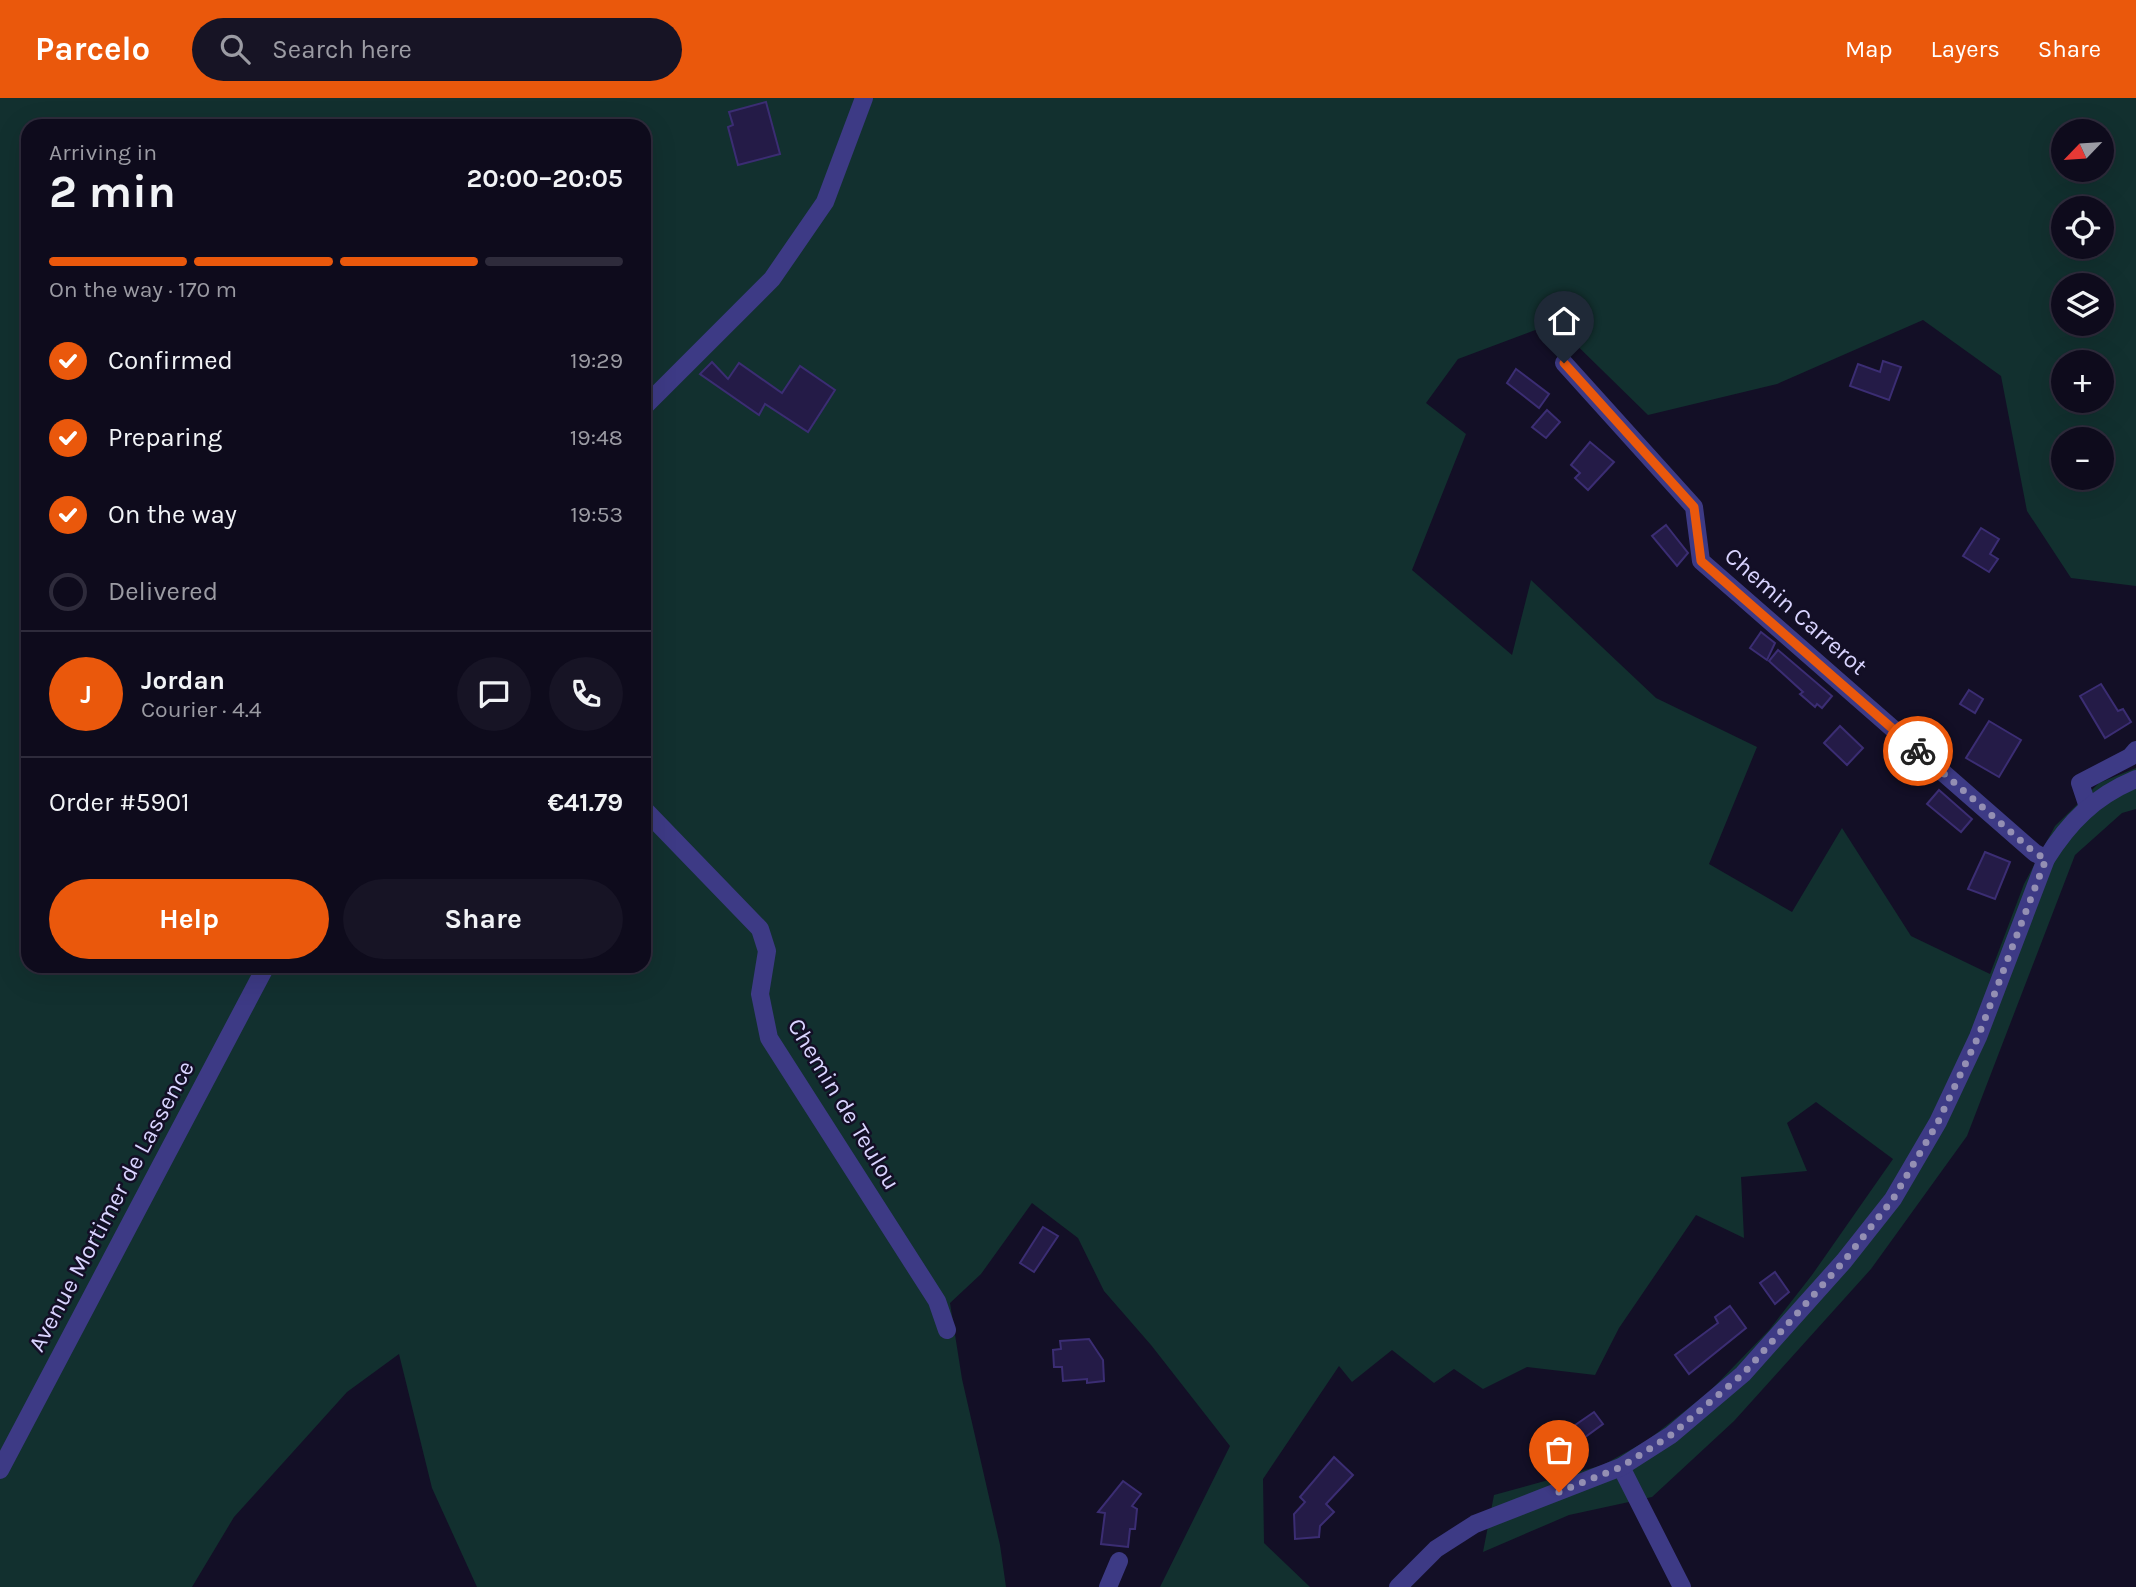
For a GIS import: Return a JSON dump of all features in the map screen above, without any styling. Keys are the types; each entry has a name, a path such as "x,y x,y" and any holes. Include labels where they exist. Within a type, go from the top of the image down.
{"street":[{"path":"651,400 772,279 825,202 864,98"},
{"name":"Chemin Carrerot","path":"1564,363 1694,507 1701,561 2035,853 2046,859"},
{"path":"2088,807 2080,783 2130,757 2136,750"},
{"path":"1398,1587 1436,1549 1475,1524 1621,1467 1671,1435 1743,1374 1844,1261 1893,1199 1938,1122 1978,1037 2046,859 2063,833 2088,807 2136,779"},
{"name":"Chemin de Teulou","path":"651,816 760,929 766,951 760,994 769,1038 937,1301 947,1330"},
{"name":"Avenue Mortimer de Lassence","path":"0,1469 262,973"},
{"path":"1621,1467 1682,1587"},
{"path":"1108,1587 1119,1561"}],"green space":[{"path":"0,98 2136,98 2136,586 2071,578 2027,511 2001,376 1923,320 1777,384 1648,415 1554,323 1458,359 1426,403 1466,434 1412,570 1512,655 1531,580 1656,698 1757,747 1709,864 1792,912 1842,828 1911,936 1990,974 2024,884 2055,826 2099,783 2136,768 2136,809 2122,813 2075,855 1967,1136 1871,1269 1734,1421 1652,1497 1569,1515 1483,1552 1494,1495 1603,1465 1648,1440 1710,1391 1769,1330 1812,1275 1893,1159 1816,1102 1787,1123 1807,1171 1741,1177 1744,1238 1696,1215 1619,1328 1595,1375 1527,1367 1483,1389 1454,1369 1434,1383 1392,1350 1352,1382 1339,1366 1263,1479 1264,1543 1310,1587 1160,1587 1230,1446 1151,1345 1104,1291 1078,1238 1032,1203 981,1274 950,1303 962,1379 1000,1545 1006,1587 477,1587 432,1488 399,1354 347,1392 234,1517 192,1587 0,1587"}],"building":[{"path":"766,102 780,154 738,165 728,127 733,125 729,112"},
{"path":"1883,361 1901,367 1889,400 1850,386 1858,364 1880,372"},
{"path":"712,362 728,379 739,363 782,393 800,366 835,390 808,432 765,404 759,415 700,374"},
{"path":"1516,369 1549,394 1539,408 1507,383"},
{"path":"1547,410 1560,422 1546,438 1532,427"},
{"path":"1590,442 1614,462 1588,490 1575,478 1580,473 1571,465"},
{"path":"1666,525 1688,553 1677,566 1652,536"},
{"path":"1981,528 1999,539 1990,554 1998,559 1989,572 1963,556"},
{"path":"1761,632 1775,643 1767,660 1750,648"},
{"path":"1778,650 1832,696 1822,708 1817,704 1815,707 1800,694 1803,692 1769,661"},
{"path":"2101,684 2118,711 2123,709 2131,722 2105,738 2080,696"},
{"path":"1969,690 1983,699 1975,713 1960,704"},
{"path":"1989,721 2021,740 1999,777 1966,758"},
{"path":"1840,726 1863,748 1847,765 1824,743"},
{"path":"1939,790 1972,819 1961,832 1927,804"},
{"path":"1985,852 2010,862 1995,899 1968,889"},
{"path":"1043,1227 1058,1236 1034,1272 1020,1263"},
{"path":"1775,1272 1789,1292 1775,1304 1760,1283"},
{"path":"1730,1306 1746,1328 1689,1374 1675,1355 1718,1323 1715,1317"},
{"path":"1089,1339 1103,1360 1104,1381 1063,1381 1062,1367 1054,1367 1053,1350 1061,1349 1060,1341"},
{"path":"1594,1412 1603,1424 1577,1443 1568,1430"},
{"path":"1334,1457 1353,1475 1326,1504 1334,1512 1320,1526 1319,1537 1295,1539 1294,1514 1305,1502 1300,1497"},
{"path":"1123,1481 1141,1494 1132,1506 1137,1509 1135,1529 1130,1529 1128,1547 1101,1544 1105,1513 1098,1512"}],"way so far":[{"path":"1559,1492 1621,1467 1654,1446 1671,1435 1743,1374 1844,1261 1893,1199 1938,1122 1978,1037 2046,859 2035,853 1918,751"}],"route":[{"path":"1564,363 1694,507 1701,561 1918,751"}]}
